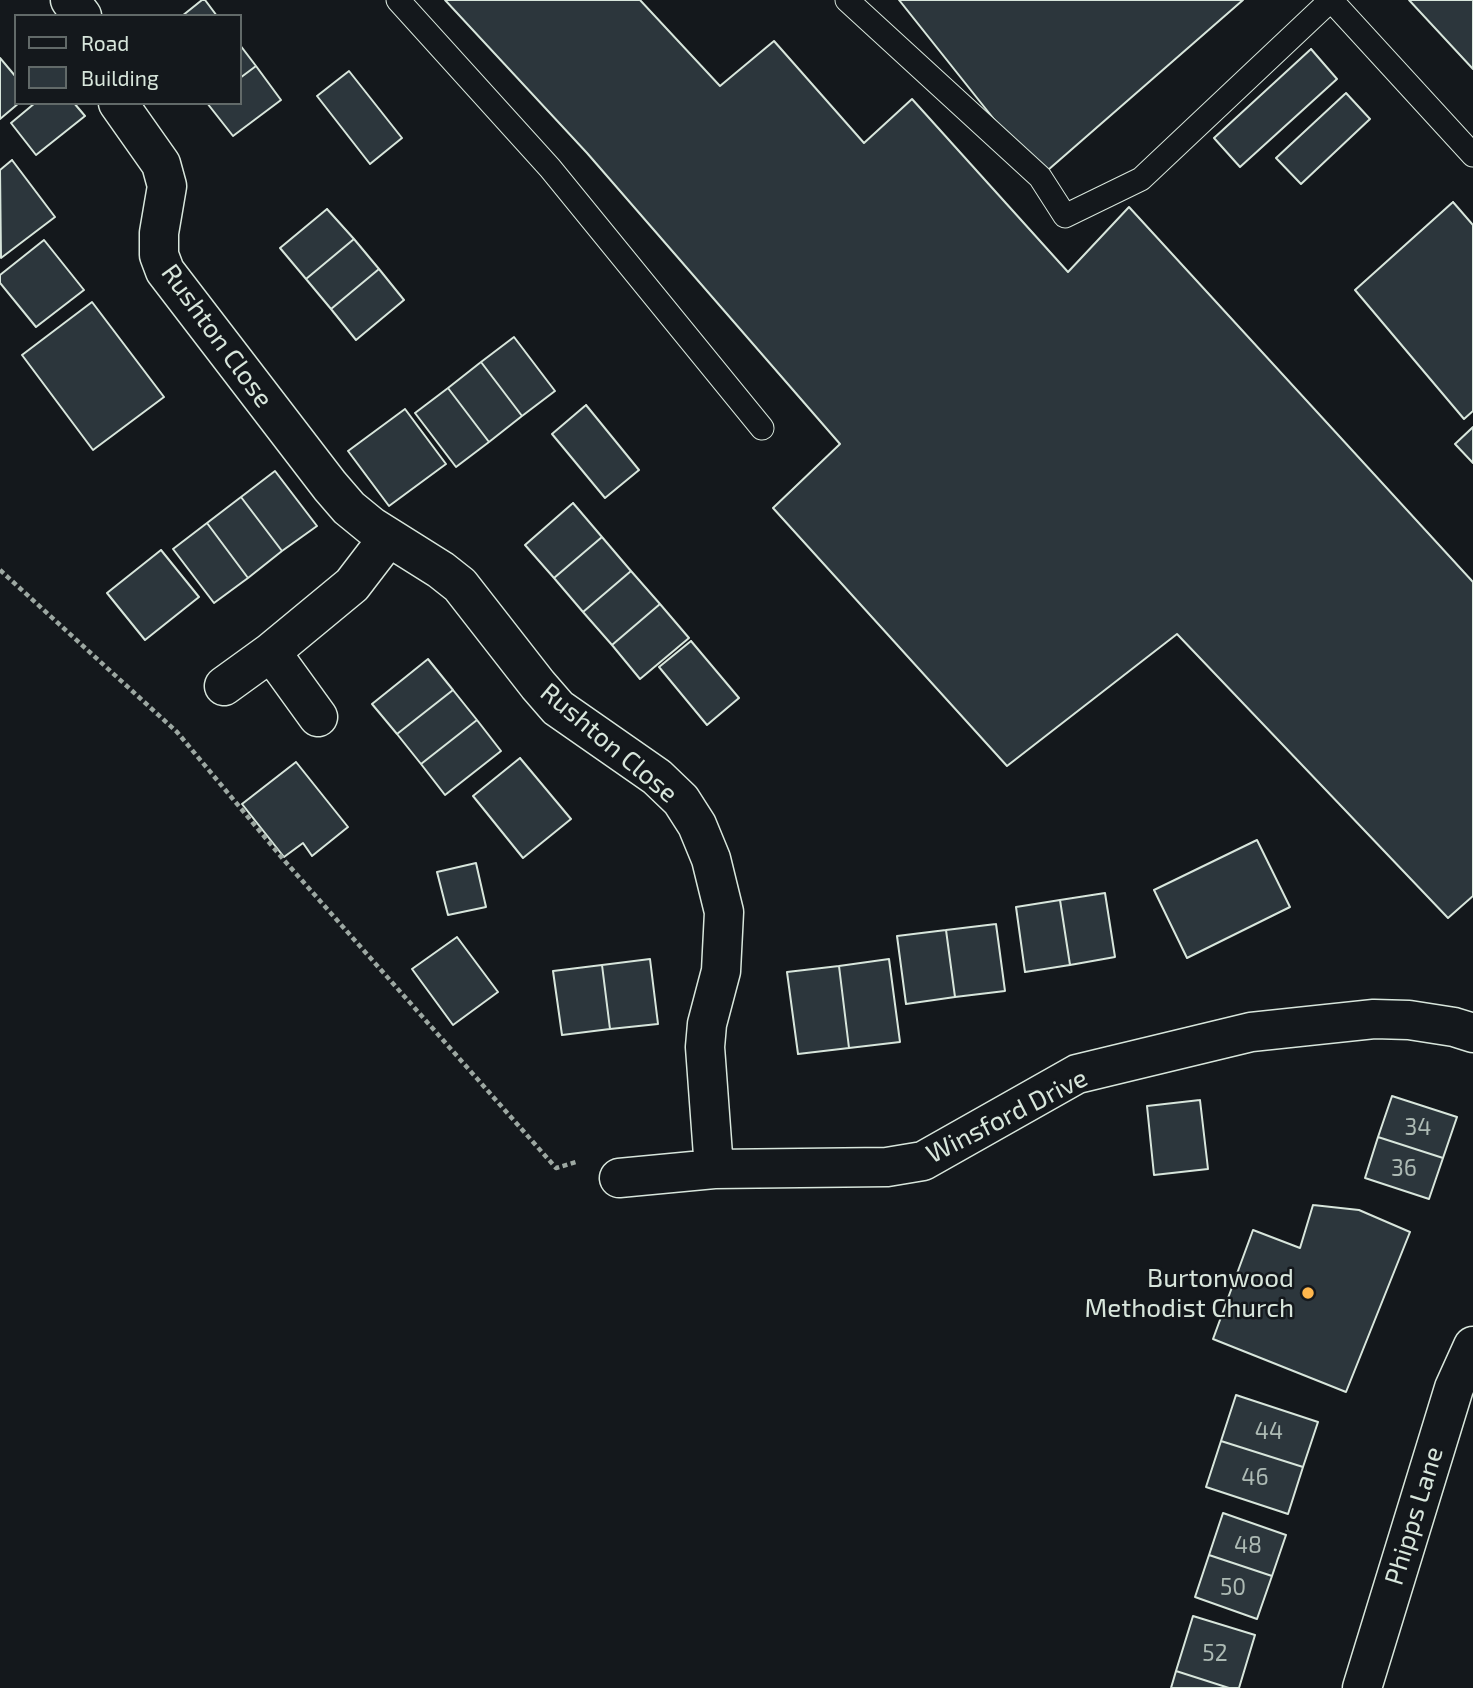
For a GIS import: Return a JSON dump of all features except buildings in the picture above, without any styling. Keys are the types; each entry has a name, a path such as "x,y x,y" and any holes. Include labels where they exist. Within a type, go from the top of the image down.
{"street":[{"name":"Rushton Close","path":"119,105 161,164 167,186 159,233 159,255 166,271 330,486 349,508 388,538 441,570 460,585 558,708 657,776 681,800 697,825 711,859 724,912 721,971 707,1024 705,1046 714,1168"},
{"path":"224,686 271,652 352,586 388,538"},
{"path":"271,652 318,717"},
{"name":"Winsford Drive","path":"603,1168 887,1167 923,1160 1077,1074 1251,1032 1374,1019 1409,1020 1473,1033"},
{"name":"Phipps Lane","path":"1362,1688 1454,1388 1473,1346"}],"lane":[{"path":"398,0 550,168 762,428"},
{"path":"847,0 1040,177 1065,216 1141,179 1331,0 1472,151"}],"path":[{"path":"0,570 177,732 283,859 556,1168 603,1168"}],"place":[{"name":"Burtonwood Methodist Church","path":"1308,1293"}]}
